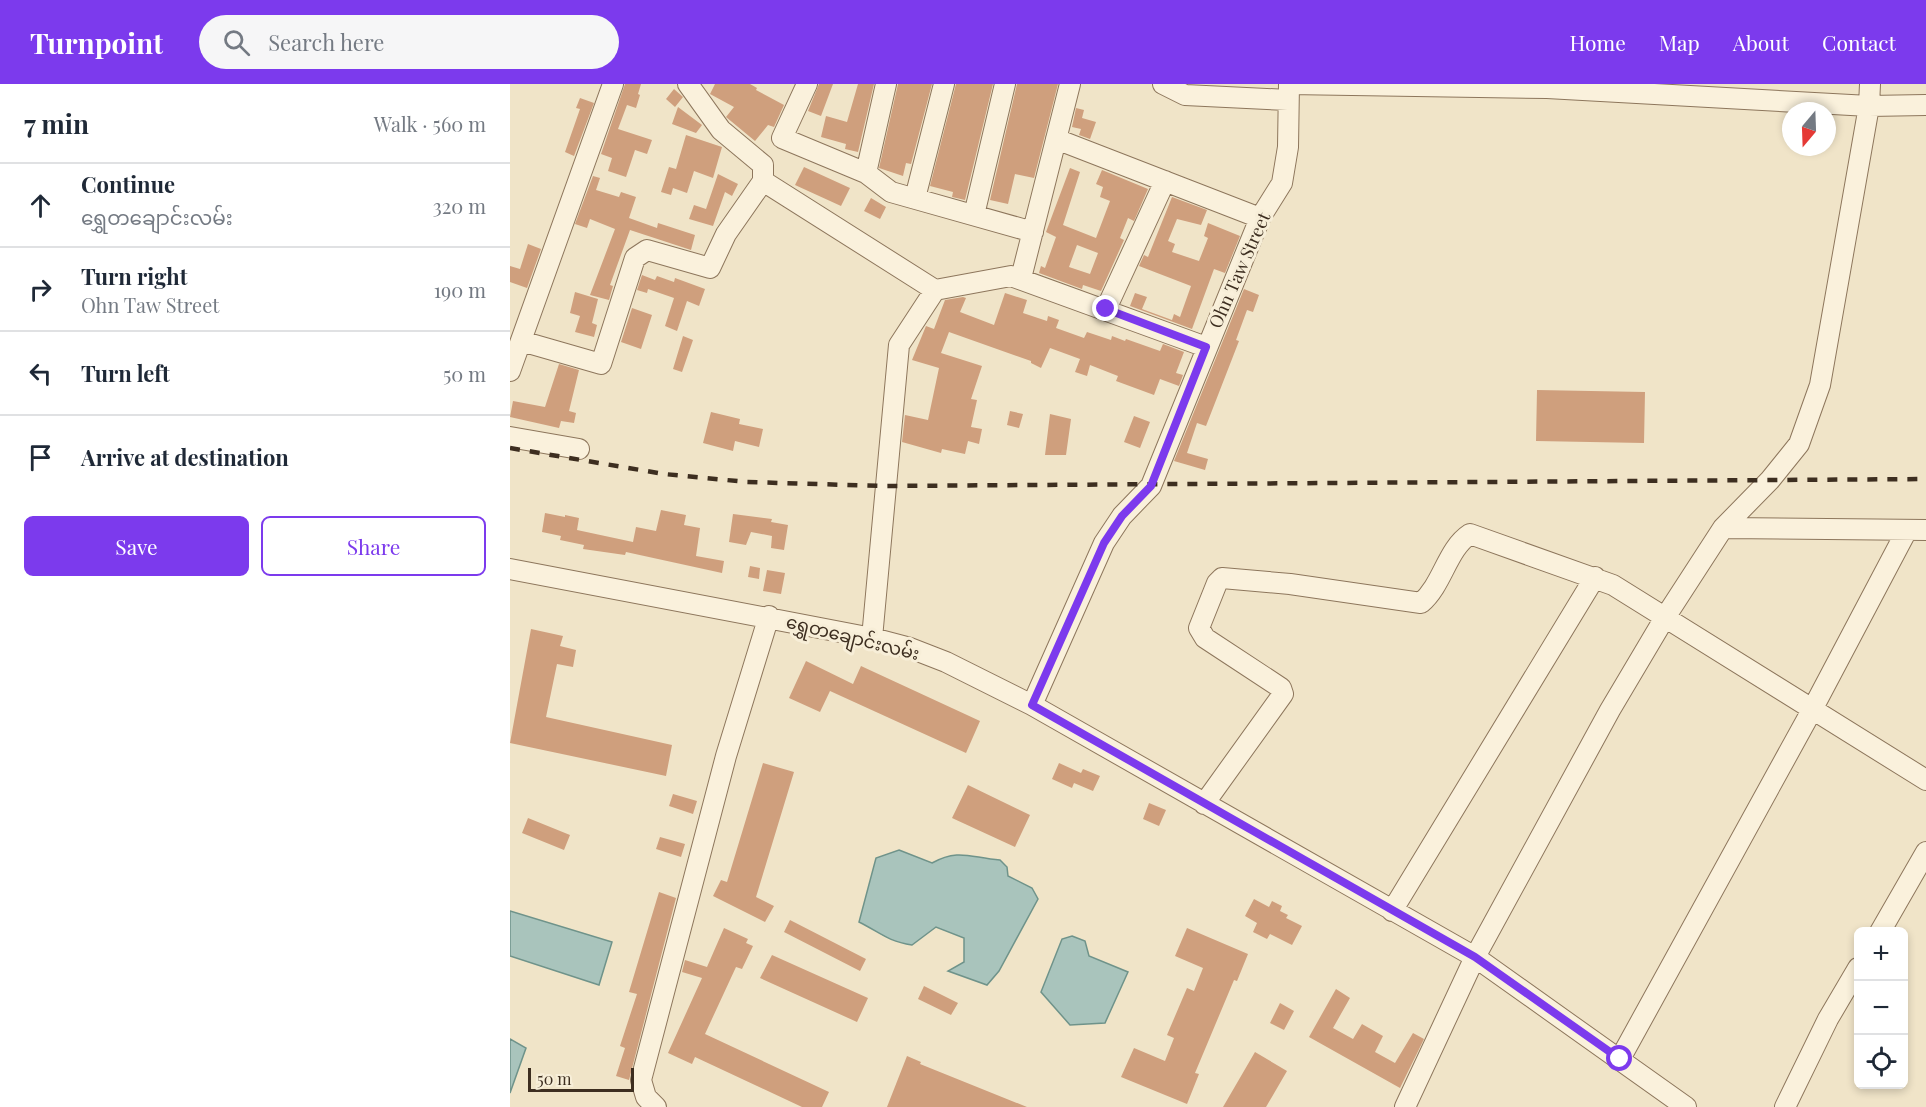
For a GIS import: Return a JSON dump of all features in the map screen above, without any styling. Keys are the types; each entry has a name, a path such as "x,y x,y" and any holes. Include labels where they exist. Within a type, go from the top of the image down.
{"street":[{"path":"510,372 613,84"},
{"path":"688,84 721,130 763,173 935,290 1011,276 1021,278 1206,347"},
{"path":"521,341 600,363 635,258 647,250 710,268 726,234 782,138 807,84"},
{"path":"866,172 886,84"},
{"path":"915,198 944,84"},
{"path":"974,215 1005,84"},
{"path":"1021,278 1070,84"},
{"path":"1163,84 1185,95 1547,86 1869,106 1926,105"},
{"path":"1405,1107 1475,957 1610,710 1664,619 1723,528 1770,480 1799,444 1820,385 1869,106 1870,84"},
{"name":"Ohn Taw Street","path":"1032,705 1104,543 1122,516 1151,486 1260,218 1282,183 1288,147 1288,92"},
{"path":"782,138 866,172 891,192 1032,232"},
{"path":"1056,139 1260,218"},
{"path":"1106,309 1165,181"},
{"path":"872,638 899,345 935,290"},
{"path":"510,437 579,449"},
{"path":"1620,1059 1812,710 1917,530 1723,528"},
{"path":"1204,804 1283,694 1281,688 1205,638 1199,628 1217,583 1222,578 1280,582 1420,603 1433,592 1460,540 1470,534 1613,585 1664,619 1926,780"},
{"name":"ရွှေတချောင်းလမ်း","path":"510,569 769,616 872,638 910,648 946,662 1032,705 1475,957 1686,1107"},
{"path":"1392,911 1595,577"},
{"path":"656,1107 646,1096 641,1080 726,756 769,616"},
{"path":"1883,927 1926,852"},
{"path":"1785,1107 1828,1019 1854,975"}],"water":[{"path":"899,850 932,863 941,858 958,855 1000,860 1007,867 1008,876 1032,888 1038,899 999,971 987,985 948,971 964,962 964,938 936,927 912,945 890,939 859,922 876,858"},
{"path":"510,911 612,942 599,985 510,956"},
{"path":"1072,936 1085,941 1089,956 1128,972 1105,1023 1070,1025 1041,992 1062,939"},
{"path":"510,1039 526,1048 510,1093"}],"building":[{"path":"625,84 641,84 638,94 640,95 636,108 627,105 618,129 652,140 647,154 635,150 626,177 608,171 612,158 601,154"},
{"path":"715,84 750,84 757,88 756,90 784,105 774,127 768,125 755,141 726,117 734,107 710,94"},
{"path":"819,84 833,84 821,116 808,111"},
{"path":"858,84 874,84 858,152 845,149 846,144 821,137 826,116 847,122"},
{"path":"898,84 932,84 911,164 906,163 903,176 879,168"},
{"path":"956,84 993,84 965,200 952,197 953,192 930,186"},
{"path":"1017,84 1058,84 1034,178 1015,174 1008,204 990,200"},
{"path":"674,89 683,97 675,107 666,99"},
{"path":"580,98 594,103 574,156 565,152 580,109 576,108"},
{"path":"678,107 702,125 696,133 672,124"},
{"path":"1076,108 1084,110 1082,118 1096,122 1090,139 1079,135 1081,129 1072,127"},
{"path":"686,135 722,147 713,178 694,171 687,193 673,188 671,195 661,192 669,167 676,169"},
{"path":"804,167 850,188 841,206 795,185"},
{"path":"1070,168 1080,172 1063,225 1096,238 1110,201 1100,197 1103,187 1096,184 1102,170 1148,189 1134,221 1128,218 1120,238 1124,240 1101,291 1083,285 1082,289 1039,273 1041,266 1045,268 1056,237 1046,232","holes":["1077,245 1098,253 1090,274 1069,267"]},
{"path":"718,174 738,184 732,196 725,192 713,226 689,219 694,205 706,209"},
{"path":"593,176 600,178 596,190 619,197 621,192 636,197 629,218 657,228 658,223 695,235 691,250 630,230 610,285 613,286 609,300 590,295 615,229 590,219 587,228 575,224"},
{"path":"1172,197 1207,210 1201,225 1177,219 1168,241 1175,244 1172,252 1199,261 1208,238 1204,236 1208,223 1240,236 1225,273 1214,269 1192,329 1130,306 1135,293 1147,297 1142,309 1172,320 1174,314 1180,317 1191,286 1139,266 1144,255 1148,257"},
{"path":"871,198 886,207 880,219 864,211"},
{"path":"528,244 541,249 527,288 510,282 510,266 520,269"},
{"path":"642,275 655,280 657,276 674,282 675,278 705,289 699,306 687,301 677,331 665,326 674,298 648,289 647,293 637,290"},
{"path":"1244,289 1259,295 1253,312 1247,310 1236,340 1239,341 1206,426 1197,423 1187,453 1208,459 1205,470 1174,461"},
{"path":"575,292 598,299 592,323 597,325 594,337 575,332 580,316 570,313"},
{"path":"1005,293 1027,300 1023,313 1047,321 1048,316 1059,320 1056,328 1084,338 1087,332 1111,340 1112,336 1125,341 1126,339 1160,351 1163,344 1184,352 1176,373 1183,375 1179,386 1160,379 1154,395 1116,381 1118,376 1090,365 1087,376 1075,372 1080,359 1050,348 1041,368 1031,361 949,332 941,353 982,366 971,399 977,400 971,427 982,429 979,444 968,441 965,454 942,449 941,453 902,442 905,415 928,420 939,368 912,360 926,326 934,329 945,300 963,297 966,298 960,312 994,325"},
{"path":"632,308 652,315 641,349 621,342"},
{"path":"683,336 693,340 682,372 673,369"},
{"path":"559,364 579,370 569,411 576,413 574,423 561,421 559,428 510,417 513,401 545,407"},
{"path":"1537,390 1645,392 1644,443 1536,441"},
{"path":"1010,411 1023,414 1019,428 1007,425"},
{"path":"711,412 740,419 739,424 763,429 759,447 735,441 733,451 703,443"},
{"path":"1050,414 1071,419 1066,455 1045,455"},
{"path":"1134,416 1150,422 1140,448 1124,442"},
{"path":"661,510 686,515 684,525 700,528 696,556 724,561 722,573 626,552 625,555 583,549 584,545 560,540 561,536 542,532 545,513 565,517 565,515 579,518 577,530 633,542 636,527 656,531"},
{"path":"733,514 772,519 771,522 788,525 784,550 771,548 772,536 751,532 746,545 729,542"},
{"path":"750,566 760,568 759,579 748,577"},
{"path":"767,570 785,573 781,594 763,591"},
{"path":"531,629 563,636 560,646 576,650 573,667 557,664 546,717 672,745 666,776 510,743"},
{"path":"806,661 853,684 861,666 980,721 966,753 830,691 820,712 789,698"},
{"path":"763,763 794,772 756,897 774,906 765,922 713,896 721,880 727,882"},
{"path":"1059,763 1081,773 1083,769 1100,776 1093,791 1074,783 1072,788 1052,779"},
{"path":"968,785 1030,815 1015,847 952,818"},
{"path":"673,794 697,801 693,814 669,806"},
{"path":"1149,803 1166,810 1159,826 1143,819"},
{"path":"528,818 570,835 564,850 522,833"},
{"path":"660,837 685,844 681,857 656,849"},
{"path":"659,892 676,898 629,1080 616,1076 625,1048 620,1046 637,994 629,992"},
{"path":"1254,899 1269,907 1272,901 1282,906 1280,911 1288,915 1286,918 1302,926 1292,945 1270,934 1267,939 1253,932 1257,923 1245,916"},
{"path":"790,920 866,959 860,971 784,932"},
{"path":"724,928 748,939 746,943 753,946 742,969 736,967 705,1034 829,1092 822,1107 802,1107 695,1057 692,1064 668,1053 702,978 682,972 685,960 707,967"},
{"path":"1187,928 1248,954 1237,981 1234,980 1195,1073 1199,1074 1187,1104 1121,1077 1134,1048 1165,1061 1174,1038 1167,1035 1187,988 1194,991 1203,968 1175,956"},
{"path":"772,955 868,998 857,1022 760,978"},
{"path":"924,986 958,1003 951,1015 918,999"},
{"path":"1336,989 1350,998 1333,1028 1353,1039 1362,1024 1383,1036 1375,1052 1395,1063 1413,1033 1424,1039 1400,1088 1309,1037"},
{"path":"1280,1003 1294,1011 1284,1030 1270,1023"},
{"path":"1255,1052 1287,1071 1266,1107 1223,1107"},
{"path":"907,1056 921,1062 920,1064 1027,1107 887,1107"}],"railway":[{"path":"510,448 664,474 747,482 884,486 1926,479"}],"route":[{"path":"1106,309 1206,347 1151,486 1122,516 1104,543 1032,705 1475,957 1620,1059"}]}
